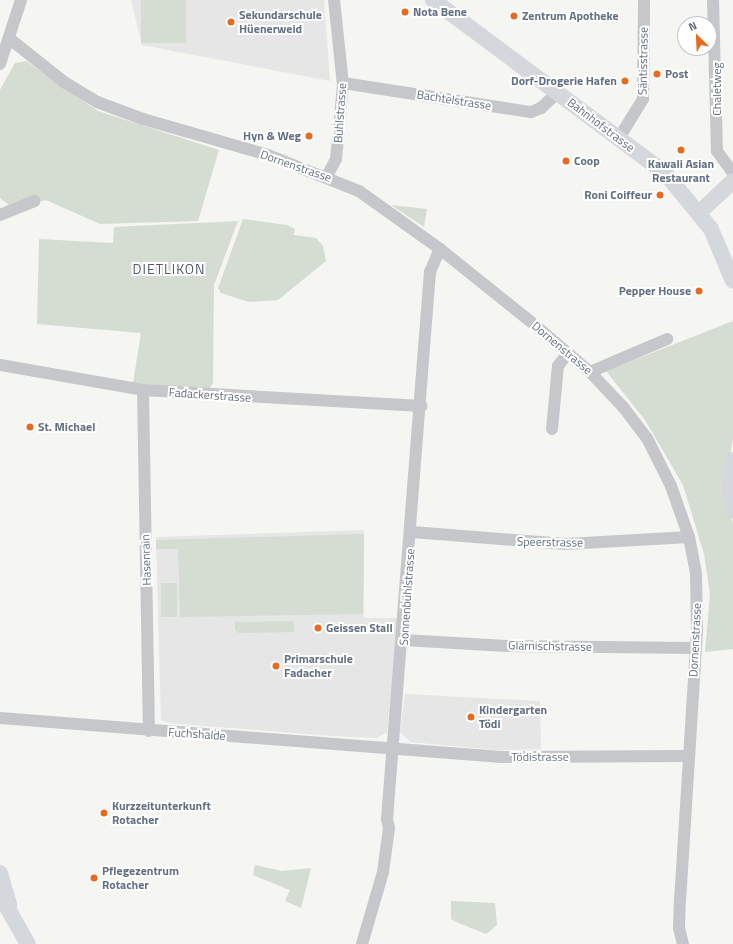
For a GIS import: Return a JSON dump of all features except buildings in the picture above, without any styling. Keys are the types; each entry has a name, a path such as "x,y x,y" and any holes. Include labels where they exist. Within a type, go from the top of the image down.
{"street":[{"path":"0,64 10,39 20,0"},
{"name":"Bühlstrasse","path":"328,176 336,159 343,83 334,0"},
{"name":"Bahnhofstrasse","path":"433,0 665,173 700,212 721,248 733,281"},
{"name":"Säntisstrasse","path":"619,138 643,99 644,0"},
{"name":"Chaletweg","path":"713,0 717,151 733,174"},
{"name":"Dornenstrasse","path":"10,39 64,82 97,102 328,176 359,191 440,249 568,353 590,372 647,438 671,486 689,537 698,598 687,756 679,928 683,944"},
{"name":"Bachtelstrasse","path":"343,83 531,112 541,108 558,92"},
{"path":"700,212 733,181"},
{"path":"0,215 34,201"},
{"name":"Sonnenbühlstrasse","path":"362,944 383,872 404,640 422,406 430,272 440,249"},
{"path":"590,372 666,339"},
{"path":"552,429 558,366 568,353"},
{"name":"Fadackerstrasse","path":"0,365 143,390 422,406"},
{"name":"Hasenrain","path":"143,390 149,731"},
{"path":"733,460 730,489 733,510"},
{"name":"Speerstrasse","path":"412,532 566,544 689,537"},
{"name":"Glärnischstrasse","path":"404,640 506,646 695,648"},
{"name":"Fuchshalde","path":"0,718 149,731 394,749"},
{"name":"Tödistrasse","path":"394,749 501,757 687,756"},
{"path":"0,873 10,911"},
{"path":"0,894 28,944"}],"shaded area":[{"name":"Sekundarschule Hüenerweid","path":"131,0 324,0 330,81 142,45"},
{"path":"141,0 186,0 186,43 141,43"},
{"path":"26,61 98,111 219,150 198,221 100,224 46,200 14,209 0,198 0,90 15,63"},
{"path":"391,205 427,209 424,227"},
{"path":"243,219 287,225 295,229 294,235 316,238 323,246 326,261 278,300 249,302 221,293 218,288"},
{"path":"238,221 214,285 213,383 208,390 133,383 141,333 37,324 39,239 113,243 114,227"},
{"path":"733,321 733,439 726,478 727,507 733,523 733,649 705,652 710,594 704,554 683,485 645,420 606,371"},
{"name":"Primarschule Fadacher","path":"364,530 364,618 398,618 387,732 377,738 332,736 167,723 161,719 156,537"},
{"path":"364,534 363,614 180,617 178,549 156,549 156,540"},
{"path":"161,583 177,583 177,617 161,617"},
{"path":"293,621 294,632 239,633 235,630 235,622"},
{"name":"Kindergarten Tödi","path":"405,694 540,701 541,749 496,750 410,742 400,732"},
{"path":"255,865 282,871 311,868 301,908 285,901 290,890 253,875"},
{"path":"451,901 495,903 497,925 486,934 456,922 451,919"}],"place":[{"name":"Nota Bene","path":"405,12"},
{"name":"Zentrum Apotheke","path":"514,16"},
{"name":"Sekundarschule Hüenerweid","path":"231,22"},
{"name":"Post","path":"657,74"},
{"name":"Dorf-Drogerie Hafen","path":"625,81"},
{"name":"Hyn & Weg","path":"309,136"},
{"name":"Kawali Asian Restaurant","path":"681,150"},
{"name":"Coop","path":"566,161"},
{"name":"Roni Coiffeur","path":"660,195"},
{"name":"Pepper House","path":"699,291"},
{"name":"St. Michael","path":"30,427"},
{"name":"Geissen Stall","path":"318,628"},
{"name":"Primarschule Fadacher","path":"276,666"},
{"name":"Kindergarten Tödi","path":"471,717"},
{"name":"Kurzzeitunterkunft Rotacher","path":"104,813"},
{"name":"Pflegezentrum Rotacher","path":"94,878"}],"district":[{"name":"DIETLIKON","path":"169,269"}]}
